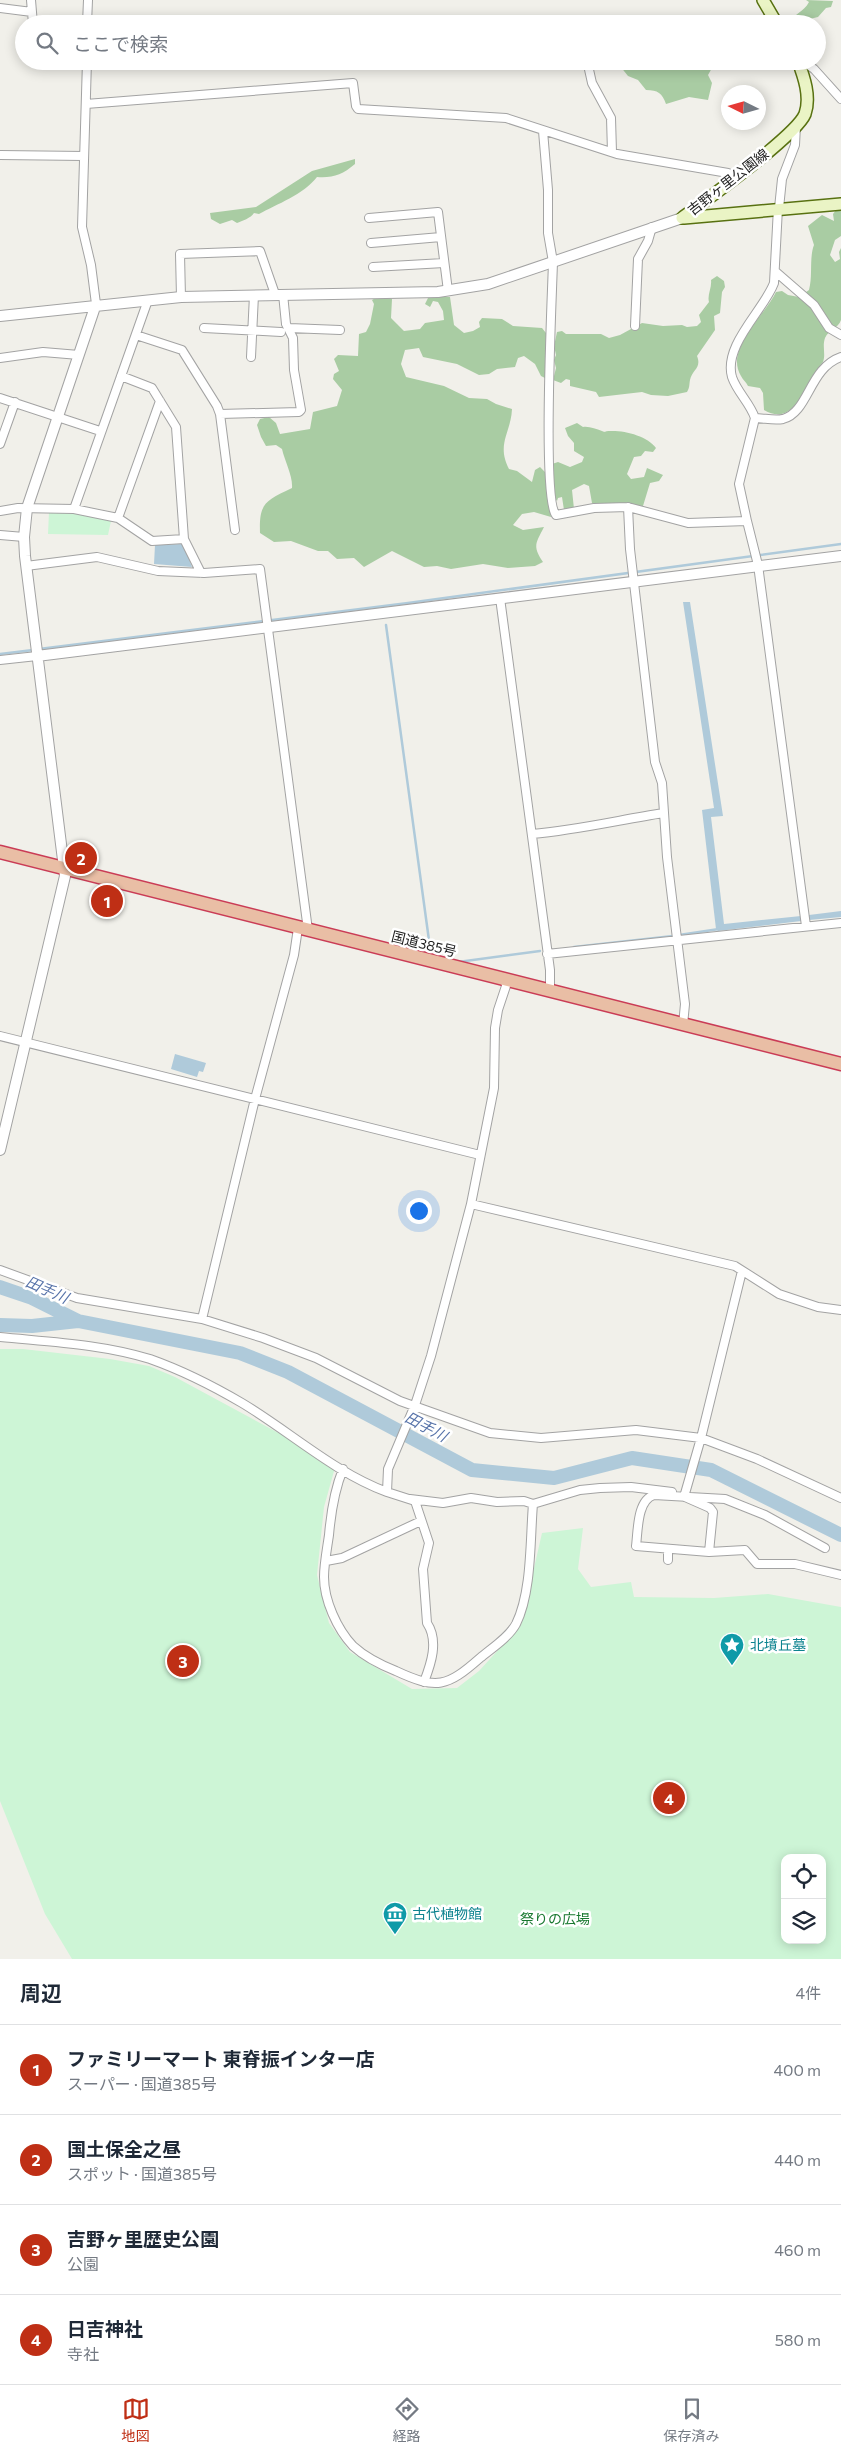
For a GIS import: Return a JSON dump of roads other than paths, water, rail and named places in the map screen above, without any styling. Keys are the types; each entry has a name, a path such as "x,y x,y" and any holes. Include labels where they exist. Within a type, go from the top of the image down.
{"highway":[{"name":"国道385号","path":"0,852 841,1064"}],"main road":[{"path":"763,0 772,15"},
{"name":"吉野ヶ里公園線","path":"682,218 737,176 796,126 805,114 807,104 802,70"},
{"name":"吉野ヶ里公園線","path":"682,218 778,208 841,204"}],"street":[{"path":"31,0 32,15"},
{"path":"88,0 88,15"},
{"path":"0,8 32,12"},
{"path":"0,1150 63,892 65,876 24,537 27,508 96,304 91,265 82,227 87,70"},
{"path":"589,70 592,83 611,118 612,152"},
{"path":"815,70 841,99"},
{"path":"86,104 353,83 356,106 358,108 506,118 612,152 737,176"},
{"path":"796,126 795,145 782,179 778,208 775,238 776,272 770,292 741,335 731,369 740,394 755,418 739,484 758,565 806,926"},
{"path":"543,131 548,190 548,233 553,262 548,446 554,512 561,516 594,508 628,507 688,523 747,521"},
{"path":"0,155 84,156"},
{"path":"368,218 438,212 448,291"},
{"path":"2,314 181,296 448,291 488,284 682,218"},
{"path":"635,326 638,259 648,241 652,227"},
{"path":"371,243 441,237"},
{"path":"181,296 180,254 260,251 279,294 286,324 285,330"},
{"path":"373,268 444,263"},
{"path":"776,272 814,305 829,328 841,335"},
{"path":"251,358 254,295"},
{"path":"74,509 100,431 148,300"},
{"path":"204,328 340,330"},
{"path":"220,414 299,412 302,410 294,370 293,338 285,330"},
{"path":"136,335 182,350 220,414 235,530"},
{"path":"0,358 43,352 79,355"},
{"path":"755,418 782,419 791,416 802,402 821,369 841,357"},
{"path":"121,376 152,388 176,427 184,539 201,573"},
{"path":"0,398 100,431"},
{"path":"118,518 160,401"},
{"path":"0,444 15,402"},
{"path":"628,507 634,581 654,762 662,783 676,940 685,1004 683,1025"},
{"path":"0,511 27,508 74,509 118,518 152,541 184,539"},
{"path":"0,535 24,537"},
{"path":"0,660 841,556"},
{"path":"26,566 97,557 158,571 201,573 260,568 269,627 303,929 294,955 255,1099 202,1319"},
{"path":"500,598 550,970 550,991"},
{"path":"532,834 576,830 617,820 664,813"},
{"path":"547,954 841,923"},
{"path":"387,1492 388,1469 432,1356 471,1204 494,1088 494,1028 506,986 505,980"},
{"path":"0,1036 480,1155"},
{"path":"471,1204 735,1266 779,1294 818,1308 841,1310"},
{"path":"0,1270 77,1298 202,1319 263,1338 316,1358 374,1388 414,1405 490,1433 541,1438 636,1430 701,1438 757,1459 841,1498"},
{"path":"684,1497 701,1438 742,1271"},
{"path":"0,1337 52,1341 113,1350 177,1369 242,1403 374,1487 415,1500 429,1543 423,1569 427,1623 432,1630 433,1643 431,1664 424,1682"},
{"path":"344,1469 335,1488 324,1577 327,1594 336,1620 354,1646 377,1663 424,1682 438,1684 452,1680 491,1649 515,1626 522,1610 526,1585 533,1504"},
{"path":"410,1499 443,1503 472,1498 497,1502 524,1501 533,1504 580,1490 631,1487 661,1490 710,1508 713,1512 709,1552"},
{"path":"825,1548 765,1515 725,1499 654,1495 648,1497 643,1505 636,1546 709,1552 745,1550 757,1564 795,1564 826,1573 841,1575"},
{"path":"326,1561 342,1558 421,1521"},
{"path":"668,1550 668,1560"}],"water":[{"path":"155,545 184,545 192,567 154,564"},
{"path":"683,602 690,602 723,816 711,817 724,924 801,916 801,921 718,931 716,929 702,810 714,808"},
{"path":"841,911 841,917 809,920 809,915"},
{"path":"175,1054 206,1063 203,1072 199,1071 197,1077 171,1069"}],"waterway":[{"path":"39,649 408,603 841,544"},
{"path":"386,625 431,955"},
{"path":"0,654 33,650"},
{"path":"679,935 719,929"},
{"path":"574,947 673,936"},
{"path":"458,962 540,951"},
{"name":"田手川","path":"0,1287 32,1298 78,1321 240,1353 288,1372 472,1470 554,1478 632,1458 711,1470 841,1535"},
{"path":"0,1325 32,1326 78,1321"}],"place":[{"name":"国土保全之昼","path":"81,858"},
{"name":"ファミリーマート 東脊振インター店","path":"107,901"},
{"name":"吉野ヶ里歴史公園","path":"183,1661"},
{"name":"北墳丘墓","path":"732,1666"},
{"name":"日吉神社","path":"669,1798"},
{"name":"古代植物館","path":"395,1935"}],"park label":[{"name":"祭りの広場","path":"555,1919"}]}
